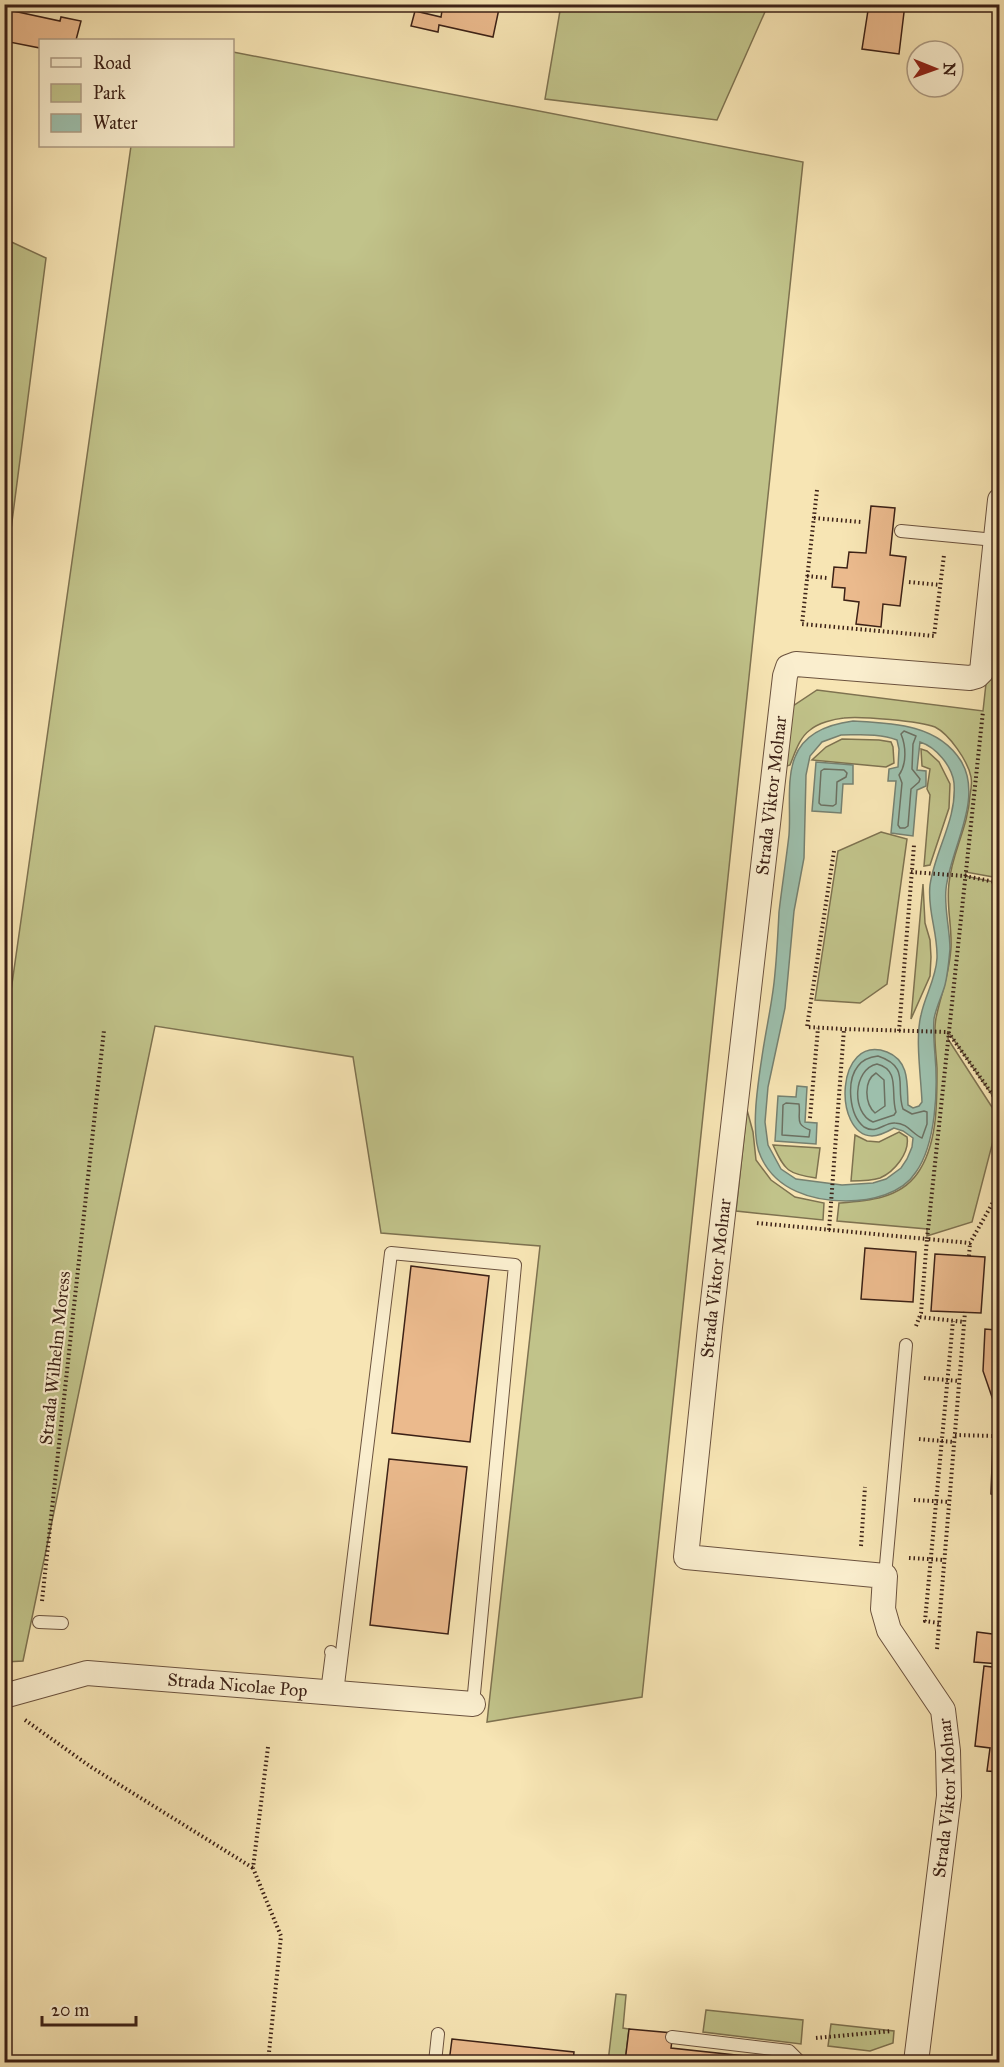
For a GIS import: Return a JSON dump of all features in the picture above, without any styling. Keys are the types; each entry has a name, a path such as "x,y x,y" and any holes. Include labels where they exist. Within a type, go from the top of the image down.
{"street":[{"name":"Strada Viktor Molnar","path":"916,2062 949,1796 948,1751 943,1710 889,1630 883,1609 885,1576 686,1557 710,1326 785,676 788,667 796,664 970,678 977,676 982,671 999,500"},
{"name":"Strada Nicolae Pop","path":"4,1696 87,1673 473,1704"}],"lane":[{"path":"901,531 996,540"},
{"path":"332,1692 391,1253 515,1265 473,1704"},
{"path":"885,1576 906,1345"},
{"path":"39,1622 62,1623"},
{"path":"331,1652 332,1692"},
{"path":"435,2062 438,2034"},
{"path":"672,2037 789,2051 800,2062"}],"path":[{"path":"816,490 802,624 934,636 946,535"},
{"path":"813,518 861,522"},
{"path":"807,576 828,578"},
{"path":"909,582 940,585"},
{"path":"906,1345 920,1317 946,1032 983,711"},
{"path":"899,1031 914,845"},
{"path":"834,851 807,1028 946,1032"},
{"path":"912,872 963,876 999,883"},
{"path":"810,1118 818,1028"},
{"path":"829,1230 844,1029"},
{"name":"Strada Wilhelm Moress","path":"39,1622 104,1030"},
{"path":"946,1032 999,1105"},
{"path":"969,1256 970,1243 999,1190"},
{"path":"757,1223 970,1243"},
{"path":"933,1695 965,1312"},
{"path":"920,1317 964,1322"},
{"path":"939,1623 925,1621 953,1321"},
{"path":"903,1376 959,1381"},
{"path":"955,1435 994,1436"},
{"path":"897,1437 954,1442"},
{"path":"859,1573 865,1487"},
{"path":"891,1498 949,1502"},
{"path":"24,1719 92,1767 253,1868"},
{"path":"268,1747 253,1868 281,1936 268,2062"},
{"path":"816,2038 894,2031 893,2037"}],"green space":[{"path":"561,4 768,5 717,120 545,99"},
{"path":"234,52 803,162 642,1697 487,1722 540,1246 381,1233 353,1057 155,1026 23,1661 5,1662 5,1033 131,147 234,147"},
{"path":"5,239 46,258 5,576"},
{"path":"999,564 999,878 966,872 965,876 999,883 999,1105 949,1033 948,1039 999,1118 972,1222 927,1236 927,1229 837,1221 839,1203 882,1197 901,1189 917,1174 929,1150 936,1108 935,1024 951,947 949,883 969,807 971,779 966,763 957,749 935,727 876,718 844,718 817,725 803,737 790,765 784,767 790,708 817,690 983,711"},
{"path":"842,739 891,742 894,763 886,767 812,760 826,747"},
{"path":"921,749 927,751 939,762 950,784 949,808 930,865 924,866 930,769 922,766"},
{"path":"881,832 907,839 887,984 860,1003 815,1000 838,851"},
{"path":"923,884 925,923 930,940 930,976 911,1019"},
{"path":"747,1110 753,1132 756,1160 771,1180 795,1197 824,1203 823,1220 736,1211"},
{"path":"899,1132 907,1137 907,1143 895,1167 880,1178 851,1181 855,1135 867,1141 879,1142"},
{"path":"773,1145 820,1148 816,1178 788,1170"},
{"path":"616,1994 626,1995 623,2028 629,2029 625,2062 608,2062"},
{"path":"706,2010 803,2020 801,2044 703,2032"},
{"path":"831,2024 894,2031 893,2043 870,2051 828,2046"}],"water":[{"path":"844,722 898,725 913,728 940,739 961,761 967,776 969,791 964,824 946,889 950,949 945,985 934,1019 936,1100 928,1147 916,1172 903,1186 875,1198 846,1201 808,1196 776,1178 761,1157 757,1147 755,1120 759,1075 774,983 779,912 789,835 792,766 799,749 811,736 827,727","holes":["841,735 877,735 897,740 898,767 889,769 888,781 896,781 891,833 913,836 917,790 926,786 926,771 917,770 920,742 932,748 947,764 954,783 952,810 936,860 929,894 937,958 935,973 919,1024 918,1046 922,1102 913,1108 908,1105 906,1074 900,1061 887,1052 870,1050 857,1057 849,1070 845,1086 846,1104 851,1120 859,1131 875,1136 894,1128 913,1138 912,1147 901,1168 886,1179 873,1183 842,1185 796,1179 781,1169 768,1145 765,1122 768,1087 785,1008 794,911 804,858 806,775 810,756 822,742"]},
{"path":"816,762 853,765 853,784 843,784 841,813 812,811"},
{"path":"797,1086 807,1087 805,1122 817,1123 816,1144 775,1141 778,1096 796,1097"}],"building":[{"path":"443,4 500,4 493,37 439,25 438,32 411,26 415,11 441,17"},
{"path":"869,4 905,4 899,54 862,49"},
{"path":"4,9 60,21 61,17 81,21 76,39 39,39 39,48 4,41"},
{"path":"871,506 895,508 890,555 906,557 900,606 883,604 881,627 856,624 859,602 844,600 845,588 832,587 834,567 847,568 849,552 866,553"},
{"path":"865,1248 916,1252 913,1302 861,1299"},
{"path":"935,1254 985,1257 981,1313 931,1311"},
{"path":"411,1266 489,1276 470,1442 392,1433"},
{"path":"1000,1301 1000,1497 991,1494 994,1411 993,1400 983,1371 985,1329 996,1330"},
{"path":"389,1459 467,1467 448,1634 370,1625"},
{"path":"977,1632 1000,1635 1000,1664 974,1662"},
{"path":"984,1666 1000,1668 1000,1772 987,1771 990,1748 975,1746"},
{"path":"629,2029 673,2033 671,2048 754,2057 753,2062 625,2062"},
{"path":"452,2039 574,2052 573,2062 449,2062"}]}
